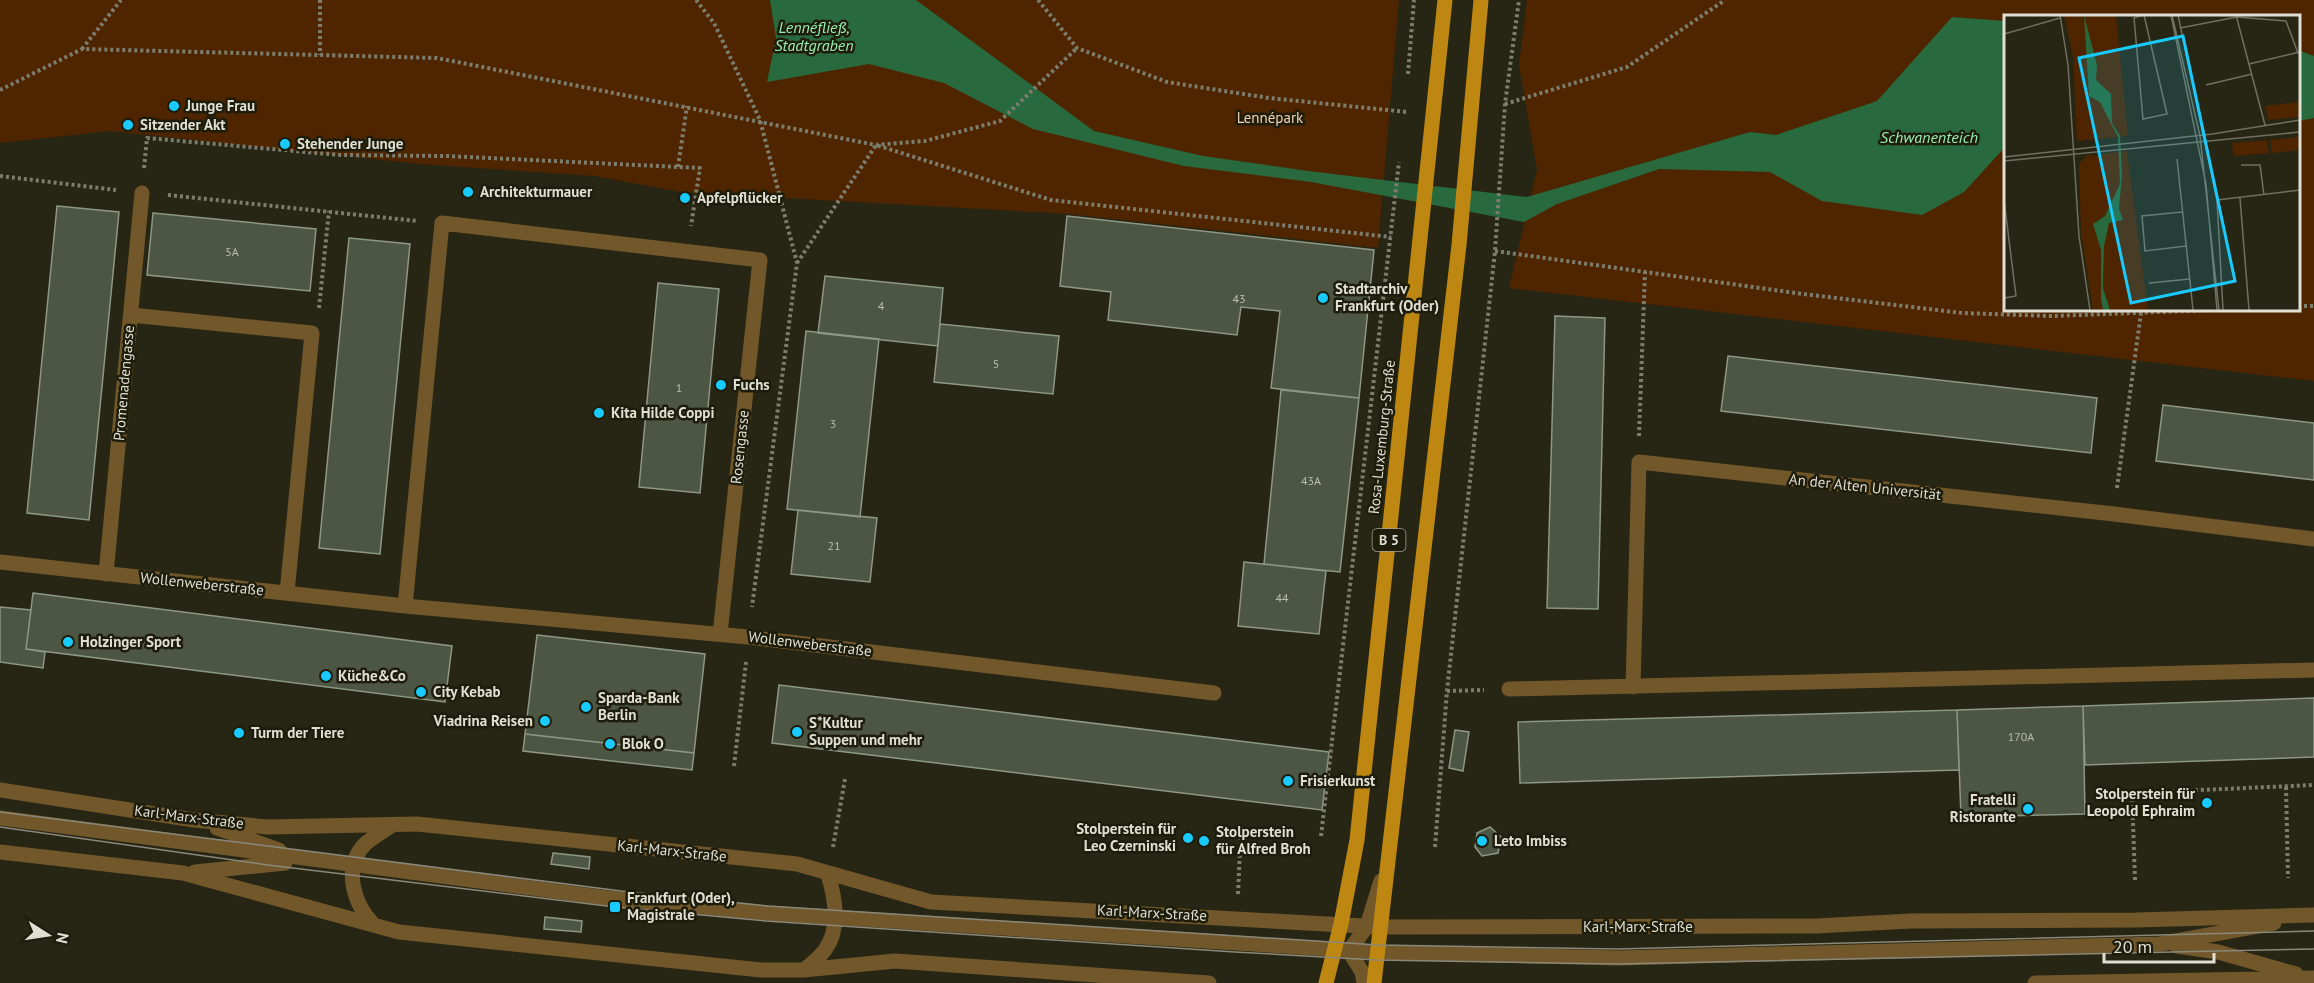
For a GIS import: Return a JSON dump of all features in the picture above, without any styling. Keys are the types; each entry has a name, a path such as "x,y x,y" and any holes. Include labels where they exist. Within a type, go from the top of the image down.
{"main road":[{"name":"Rosa-Luxemburg-Straße","path":"1326,983 1342,950 1341,924 1357,840 1445,0"},
{"name":"B 5","path":"1374,983 1377,952 1374,926 1389,843 1459,245 1481,0"}],"street":[{"name":"Promenadengasse","path":"106,574 142,193"},
{"path":"405,606 442,223 687,251"},
{"name":"Rosengasse","path":"687,251 760,260 720,634"},
{"path":"131,315 312,333 286,593"},
{"path":"1632,687 1639,462"},
{"name":"An der Alten Universität","path":"1639,462 2114,514 2314,539"},
{"name":"Wollenweberstraße","path":"0,562 405,606 748,637 1214,693"},
{"path":"1509,689 2314,670"},
{"name":"Karl-Marx-Straße","path":"0,790 194,820 268,827 417,824 786,863 931,902 1374,926 1805,926 1911,921 2136,920 2312,916"},
{"path":"0,818 309,861 607,898 835,917 1377,952 1619,958 2160,944 2312,916"},
{"path":"194,820 309,861"},
{"path":"375,926 362,912 353,892 354,866 365,844 392,825"},
{"path":"0,852 183,873 399,932 760,976 895,961 1209,983"},
{"path":"183,873 309,861"},
{"path":"804,970 825,950 835,917 836,899 828,874"},
{"path":"1342,950 1374,926"},
{"path":"2160,944 2218,952 2312,978"},
{"path":"1342,950 1362,972 1364,983"},
{"path":"2035,983 2312,978"}],"path":[{"path":"0,90 82,49 121,0"},
{"path":"320,0 320,55"},
{"path":"696,0 714,23 760,120 797,263 748,637 734,766"},
{"path":"1038,0 1077,48 1167,82 1269,98 1434,115"},
{"path":"1407,79 1414,0"},
{"path":"1435,847 1447,691 1495,251 1505,104 1519,0"},
{"path":"1505,104 1627,67 1725,0"},
{"path":"876,145 924,141 1000,121 1077,48"},
{"path":"82,49 437,58 760,120 876,145 1051,200 1421,240"},
{"path":"1403,124 1406,101"},
{"path":"678,167 687,106"},
{"path":"147,138 340,155 447,156 700,168 687,251"},
{"path":"797,263 876,145"},
{"path":"1321,836 1399,158"},
{"path":"0,176 142,193 442,223"},
{"path":"312,333 317,328 329,212"},
{"path":"1495,251 1962,313 2052,316 2221,310"},
{"path":"1639,462 1645,272"},
{"path":"2114,514 2142,314"},
{"path":"1447,691 1509,689"},
{"path":"828,874 845,779"},
{"path":"2135,880 2132,793 2314,786"},
{"path":"2286,787 2288,878"},
{"path":"1238,894 1242,826"}],"green space":[{"name":"Lennépark","path":"0,0 1399,0 1378,248 1069,214 680,192 595,176 420,164 110,131 0,143"},
{"path":"1527,0 2314,0 2314,381 1509,288 1537,170 1519,65"}],"water":[{"name":"Lennéfließ, Stadtgraben","path":"770,0 916,0 1094,131 1203,156 1527,197 1750,132 1776,135 1877,101 1952,17 2004,21 2004,148 1964,192 1922,215 1822,201 1770,172 1659,169 1557,204 1524,222 1311,182 1184,166 1033,129 944,83 869,64 767,82 776,38"},
{"path":"2299,50 2314,56 2314,118 2299,121"}],"building":[{"path":"57,206 119,212 89,520 27,513"},
{"path":"153,213 316,229 310,291 147,275"},
{"path":"1067,216 1374,250 1359,398 1271,388 1280,311 1241,307 1237,335 1108,320 1111,292 1060,286"},
{"path":"349,238 410,244 380,554 319,548"},
{"path":"825,276 943,288 938,346 818,333"},
{"path":"658,283 719,289 700,493 639,487"},
{"path":"1555,316 1605,318 1598,609 1547,608"},
{"path":"940,324 1059,336 1053,394 934,382"},
{"path":"806,331 879,339 860,517 787,509"},
{"path":"1728,356 2097,398 2091,453 1721,411"},
{"path":"1281,390 1359,398 1340,572 1264,564"},
{"path":"2163,405 2314,423 2314,480 2156,461"},
{"path":"798,510 877,518 870,582 791,574"},
{"path":"1244,562 1326,571 1319,634 1238,626"},
{"path":"33,593 452,646 445,702 26,649"},
{"path":"0,607 31,610 26,649 45,652 43,668 0,662"},
{"path":"537,635 705,654 694,753 525,734"},
{"path":"779,685 1329,752 1322,810 772,743"},
{"path":"2314,698 2314,757 2085,765 2083,706"},
{"path":"2083,706 2085,814 1961,817 1957,710"},
{"path":"1957,710 1959,770 1520,783 1518,722"},
{"path":"1455,730 1469,732 1463,771 1449,768"},
{"path":"525,734 694,753 692,770 523,751"},
{"path":"1490,827 1501,837 1498,853 1482,856 1475,847 1477,833"},
{"path":"553,853 590,857 589,869 551,864"},
{"path":"545,917 582,921 581,932 544,929"}],"tram line":[{"path":"0,812 621,891 768,906 1378,945 1618,949 2314,931"},
{"path":"0,827 268,865 615,907 766,921 1376,960 1618,964 2314,949"}],"place":[{"name":"Junge Frau","path":"174,106"},
{"name":"Sitzender Akt","path":"128,125"},
{"name":"Stehender Junge","path":"285,144"},
{"name":"Architekturmauer","path":"468,192"},
{"name":"Apfelpflücker","path":"685,198"},
{"name":"Stadtarchiv Frankfurt (Oder)","path":"1323,298"},
{"name":"Fuchs","path":"721,385"},
{"name":"Kita Hilde Coppi","path":"599,413"},
{"name":"Holzinger Sport","path":"68,642"},
{"name":"Küche&Co","path":"326,676"},
{"name":"City Kebab","path":"421,692"},
{"name":"Sparda-Bank Berlin","path":"586,707"},
{"name":"Viadrina Reisen","path":"545,721"},
{"name":"S*Kultur Suppen und mehr","path":"797,732"},
{"name":"Turm der Tiere","path":"239,733"},
{"name":"Blok O","path":"610,744"},
{"name":"Frisierkunst","path":"1288,781"},
{"name":"Stolperstein für Leopold Ephraim","path":"2207,803"},
{"name":"Fratelli Ristorante","path":"2028,809"},
{"name":"Stolperstein für Leo Czerninski","path":"1188,838"},
{"name":"Stolperstein für Alfred Broh","path":"1204,841"},
{"name":"Leto Imbiss","path":"1482,841"},
{"name":"Frankfurt (Oder), Magistrale","path":"615,907"}],"water label":[{"name":"Schwanenteich","path":"1929,137"}]}
